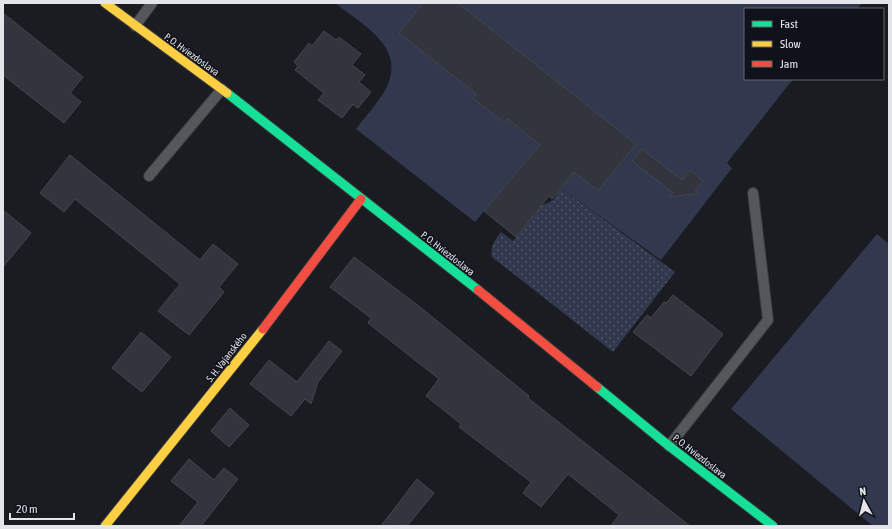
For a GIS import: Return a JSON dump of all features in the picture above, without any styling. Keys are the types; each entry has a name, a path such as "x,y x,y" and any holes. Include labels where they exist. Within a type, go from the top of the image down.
{"street":[{"name":"P. O. Hviezdoslava","path":"105,3 222,90 442,261 669,446 773,526"},
{"name":"S. H. Vajanského","path":"106,526 264,327 361,199"}],"lane":[{"path":"135,26 152,3"},
{"path":"149,176 222,90"},
{"path":"669,446 768,320 753,193"}],"shaded area":[{"path":"335,3 862,3 858,8 744,8 744,80 792,80 727,163 732,168 661,260 561,188 527,160 475,222 356,129 386,89 391,70 390,58 385,47 367,28"},
{"path":"561,188 675,272 613,352 492,257 492,246 501,232 513,241 541,206 553,200"},
{"path":"877,234 889,244 889,526 873,526 731,409"}],"building":[{"path":"423,3 458,3 636,144 598,191 574,172 552,199 549,196 516,237 484,211 540,145 508,119 504,123 473,98 476,94 399,33"},
{"path":"3,13 83,77 70,93 81,102 64,123 3,75"},
{"path":"324,31 336,40 339,37 361,54 352,65 365,75 359,82 371,92 358,108 353,104 342,118 318,100 324,93 295,70 298,66 294,62 309,43 312,46"},
{"path":"642,149 682,180 690,170 703,181 695,190 699,193 670,197 673,193 632,161"},
{"path":"70,155 200,260 213,244 238,264 219,287 224,292 189,335 158,311 180,284 75,199 64,212 40,193"},
{"path":"3,210 31,233 3,267"},
{"path":"354,257 420,307 529,396 528,398 690,526 611,526 619,515 568,474 541,507 523,493 531,482 459,427 461,424 426,396 439,379 368,323 371,318 330,287"},
{"path":"673,295 723,334 691,376 633,332 647,315 651,318 664,302 666,303"},
{"path":"141,332 171,357 142,392 112,368"},
{"path":"329,341 342,351 318,382 311,404 305,399 291,416 250,384 269,360 297,382"},
{"path":"230,408 249,425 229,447 211,431"},
{"path":"189,459 214,480 224,468 238,479 201,526 179,526 198,502 171,481"},
{"path":"417,479 434,493 407,526 381,526"}],"traffic: fast":[{"path":"227,93 478,290"},
{"path":"597,387 669,446 773,526"}],"traffic: slow":[{"path":"105,3 227,93"},
{"path":"105,526 263,329"}],"traffic: jam":[{"path":"263,329 361,199"},
{"path":"478,290 597,387"}]}
